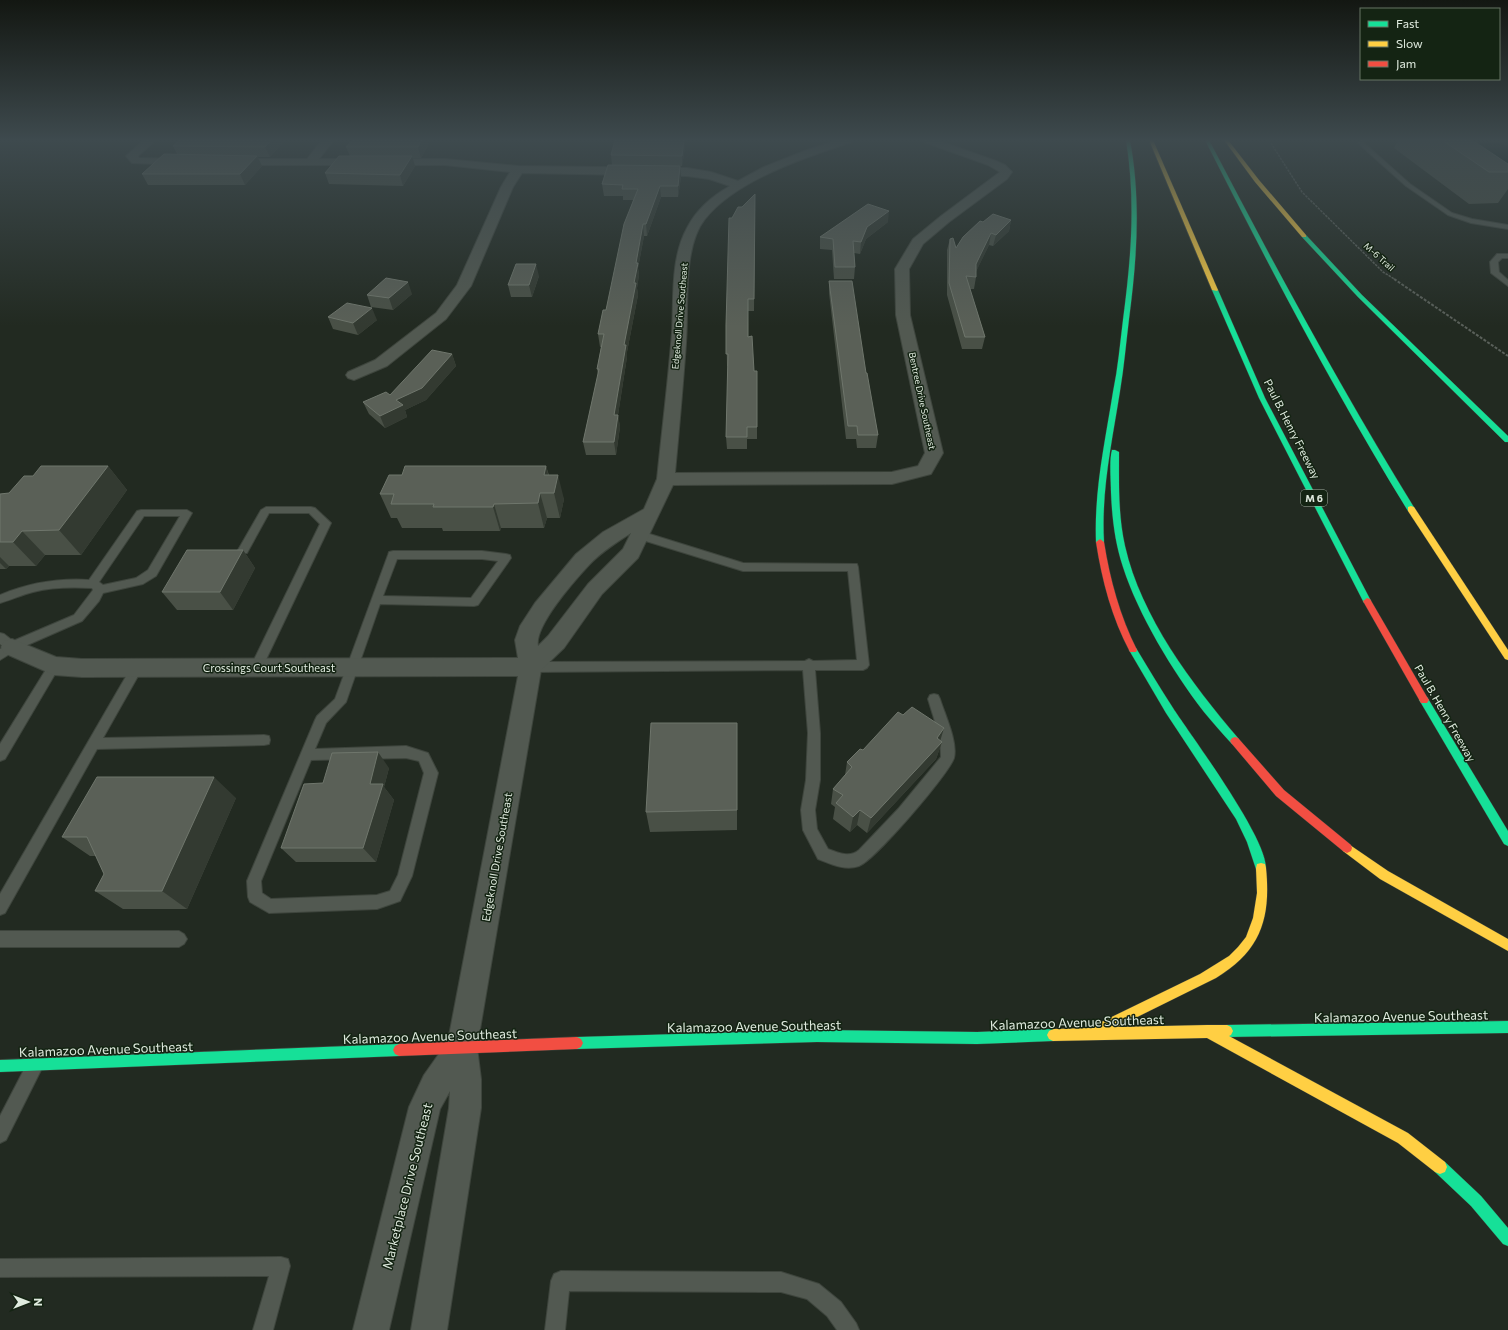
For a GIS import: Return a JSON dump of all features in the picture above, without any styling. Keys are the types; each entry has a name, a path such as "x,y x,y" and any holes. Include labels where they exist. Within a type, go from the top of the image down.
{"main road":[{"path":"1092,1033 1209,974 1235,959 1249,941 1256,927 1262,905 1264,884 1259,859 1249,833 1135,654 1108,588 1102,556 1099,523 1100,488 1103,463 1115,402 1132,278 1137,224 1136,202"},
{"name":"Paul B. Henry Freeway","path":"1178,202 1262,398 1379,624 1508,841"},
{"path":"1240,202 1289,296 1358,422 1414,513 1508,657"},
{"path":"1274,202 1306,240 1363,299 1508,440"},
{"path":"1115,402 1116,516 1121,547 1144,607 1181,670 1206,707 1280,793 1327,832 1384,875 1508,945"},
{"path":"1470,402 1508,434"},
{"name":"Kalamazoo Avenue Southeast","path":"0,1066 35,1066 462,1047 817,1036 977,1038 1092,1033 1508,1027"},
{"path":"1207,1031 1403,1138 1446,1172 1476,1201 1508,1239"}],"street":[{"path":"354,375 381,363 441,316 464,286 500,202"},
{"name":"Edgeknoll Drive Southeast","path":"531,667 556,642 595,589 631,554 660,495 666,479 681,316 683,271 689,238 699,218 713,202"},
{"name":"Bentree Drive Southeast","path":"666,479 892,478 925,470 934,453 903,315 902,269 918,242 945,219 971,202"},
{"name":"Edgeknoll Drive Southeast","path":"462,1047 531,667 526,640 531,626 542,608 583,559 610,537 651,513"},
{"name":"Crossings Court Southeast","path":"4,646 54,666 136,669 531,667"},
{"path":"430,1330 465,1108 466,1079 462,1047"},
{"name":"Marketplace Drive Southeast","path":"371,1330 425,1107 435,1086 462,1047"}],"lane":[{"path":"1433,202 1450,214 1471,221 1508,227"},
{"path":"1508,256 1500,256 1494,262 1495,273 1508,284"},
{"path":"243,550 266,510 311,510 326,523 256,668"},
{"path":"0,599 32,587 55,582 96,587 139,581 152,573 187,513 140,513 96,587 95,598 78,618 4,646"},
{"path":"531,667 809,664 863,665 854,567 743,567 640,536"},
{"path":"306,755 406,752 423,757 431,773 405,876 395,896 377,902 269,906 255,897 254,882 306,755 321,720 340,702 354,667 376,600 393,555 482,555 506,558 474,602 376,600"},
{"path":"809,664 814,733 813,780 808,810 810,830 823,854 844,861 859,860 907,809 947,758 946,738 934,699"},
{"path":"0,755 54,666"},
{"path":"0,908 136,669"},
{"path":"93,744 264,740"},
{"path":"0,939 179,939"},
{"path":"0,1134 35,1066"},
{"path":"0,1268 281,1266 263,1330"},
{"path":"555,1330 561,1281 577,1281 781,1282 812,1291 834,1309 850,1330"}],"path":[{"name":"M-6 Trail","path":"1312,202 1383,272 1508,356"}],"building":[{"path":"633,202 654,202 646,224 643,224 636,263 638,263 634,283 636,283 624,345 626,345 614,415 618,415 614,442 583,442 599,369 597,369 604,334 598,334 603,310 606,310 624,224"},
{"path":"747,202 755,202 754,299 748,299 748,337 752,336 754,371 757,371 757,427 747,427 747,437 726,437 728,354 726,354 726,325 729,218 732,218 738,207 742,207"},
{"path":"868,204 889,211 867,227 861,242 853,241 855,267 835,267 833,239 820,237"},
{"path":"993,214 1011,220 996,235 991,233 976,264 976,277 966,276 985,337 965,337 949,283 950,239 953,238 956,248 963,237 980,221 983,222"},
{"path":"516,264 536,264 529,285 508,285"},
{"path":"386,278 408,282 389,298 367,295"},
{"path":"829,281 852,281 866,373 878,435 858,435 857,426 848,426"},
{"path":"347,303 372,308 353,323 328,317"},
{"path":"432,350 452,354 422,388 396,400 403,405 380,416 363,402 386,392 390,395"},
{"path":"41,466 108,466 59,530 22,531 13,542 0,542 0,494 9,493 24,476 33,476"},
{"path":"405,466 546,466 544,475 558,475 554,493 540,493 538,503 494,504 493,507 433,507 434,504 391,504 394,494 380,494 389,475 402,475"},
{"path":"187,550 243,550 220,592 162,592"},
{"path":"912,707 944,728 937,738 942,742 871,818 860,810 853,817 836,803 843,795 833,789 852,767 847,762 860,749 863,750 898,712 903,715"},
{"path":"651,723 737,723 737,810 646,812"},
{"path":"378,752 370,784 383,784 363,848 281,848 304,784 323,783 332,753"},
{"path":"97,777 214,777 162,891 95,891 104,874 87,837 62,837"}],"traffic: fast":[{"path":"1100,542 1099,524 1101,489 1120,372 1134,253 1135,202"},
{"path":"1239,202 1330,373 1356,419 1411,509"},
{"path":"1304,236 1360,296 1508,440"},
{"path":"1215,290 1262,398 1367,601"},
{"path":"1115,452 1115,499 1117,523 1126,566 1134,587 1144,608 1181,670 1205,706 1235,741"},
{"path":"1133,650 1169,710 1239,816 1252,841 1261,868"},
{"path":"1424,700 1508,841"},
{"path":"1227,1031 1508,1027"},
{"path":"577,1043 817,1036 977,1038 1053,1035"},
{"path":"0,1066 399,1050"},
{"path":"1440,1167 1476,1201 1508,1239"}],"traffic: slow":[{"path":"1177,202 1215,290"},
{"path":"1275,202 1304,236"},
{"path":"1411,509 1508,657"},
{"path":"1347,848 1384,875 1508,945"},
{"path":"1092,1033 1197,982 1233,960 1250,941 1259,918 1262,893 1261,868"},
{"path":"1207,1031 1403,1138 1440,1167"},
{"path":"1053,1035 1227,1031"}],"traffic: jam":[{"path":"1100,542 1112,598 1121,624 1133,650"},
{"path":"1367,601 1424,700"},
{"path":"1235,741 1280,793 1347,848"},
{"path":"399,1050 577,1043"}]}
